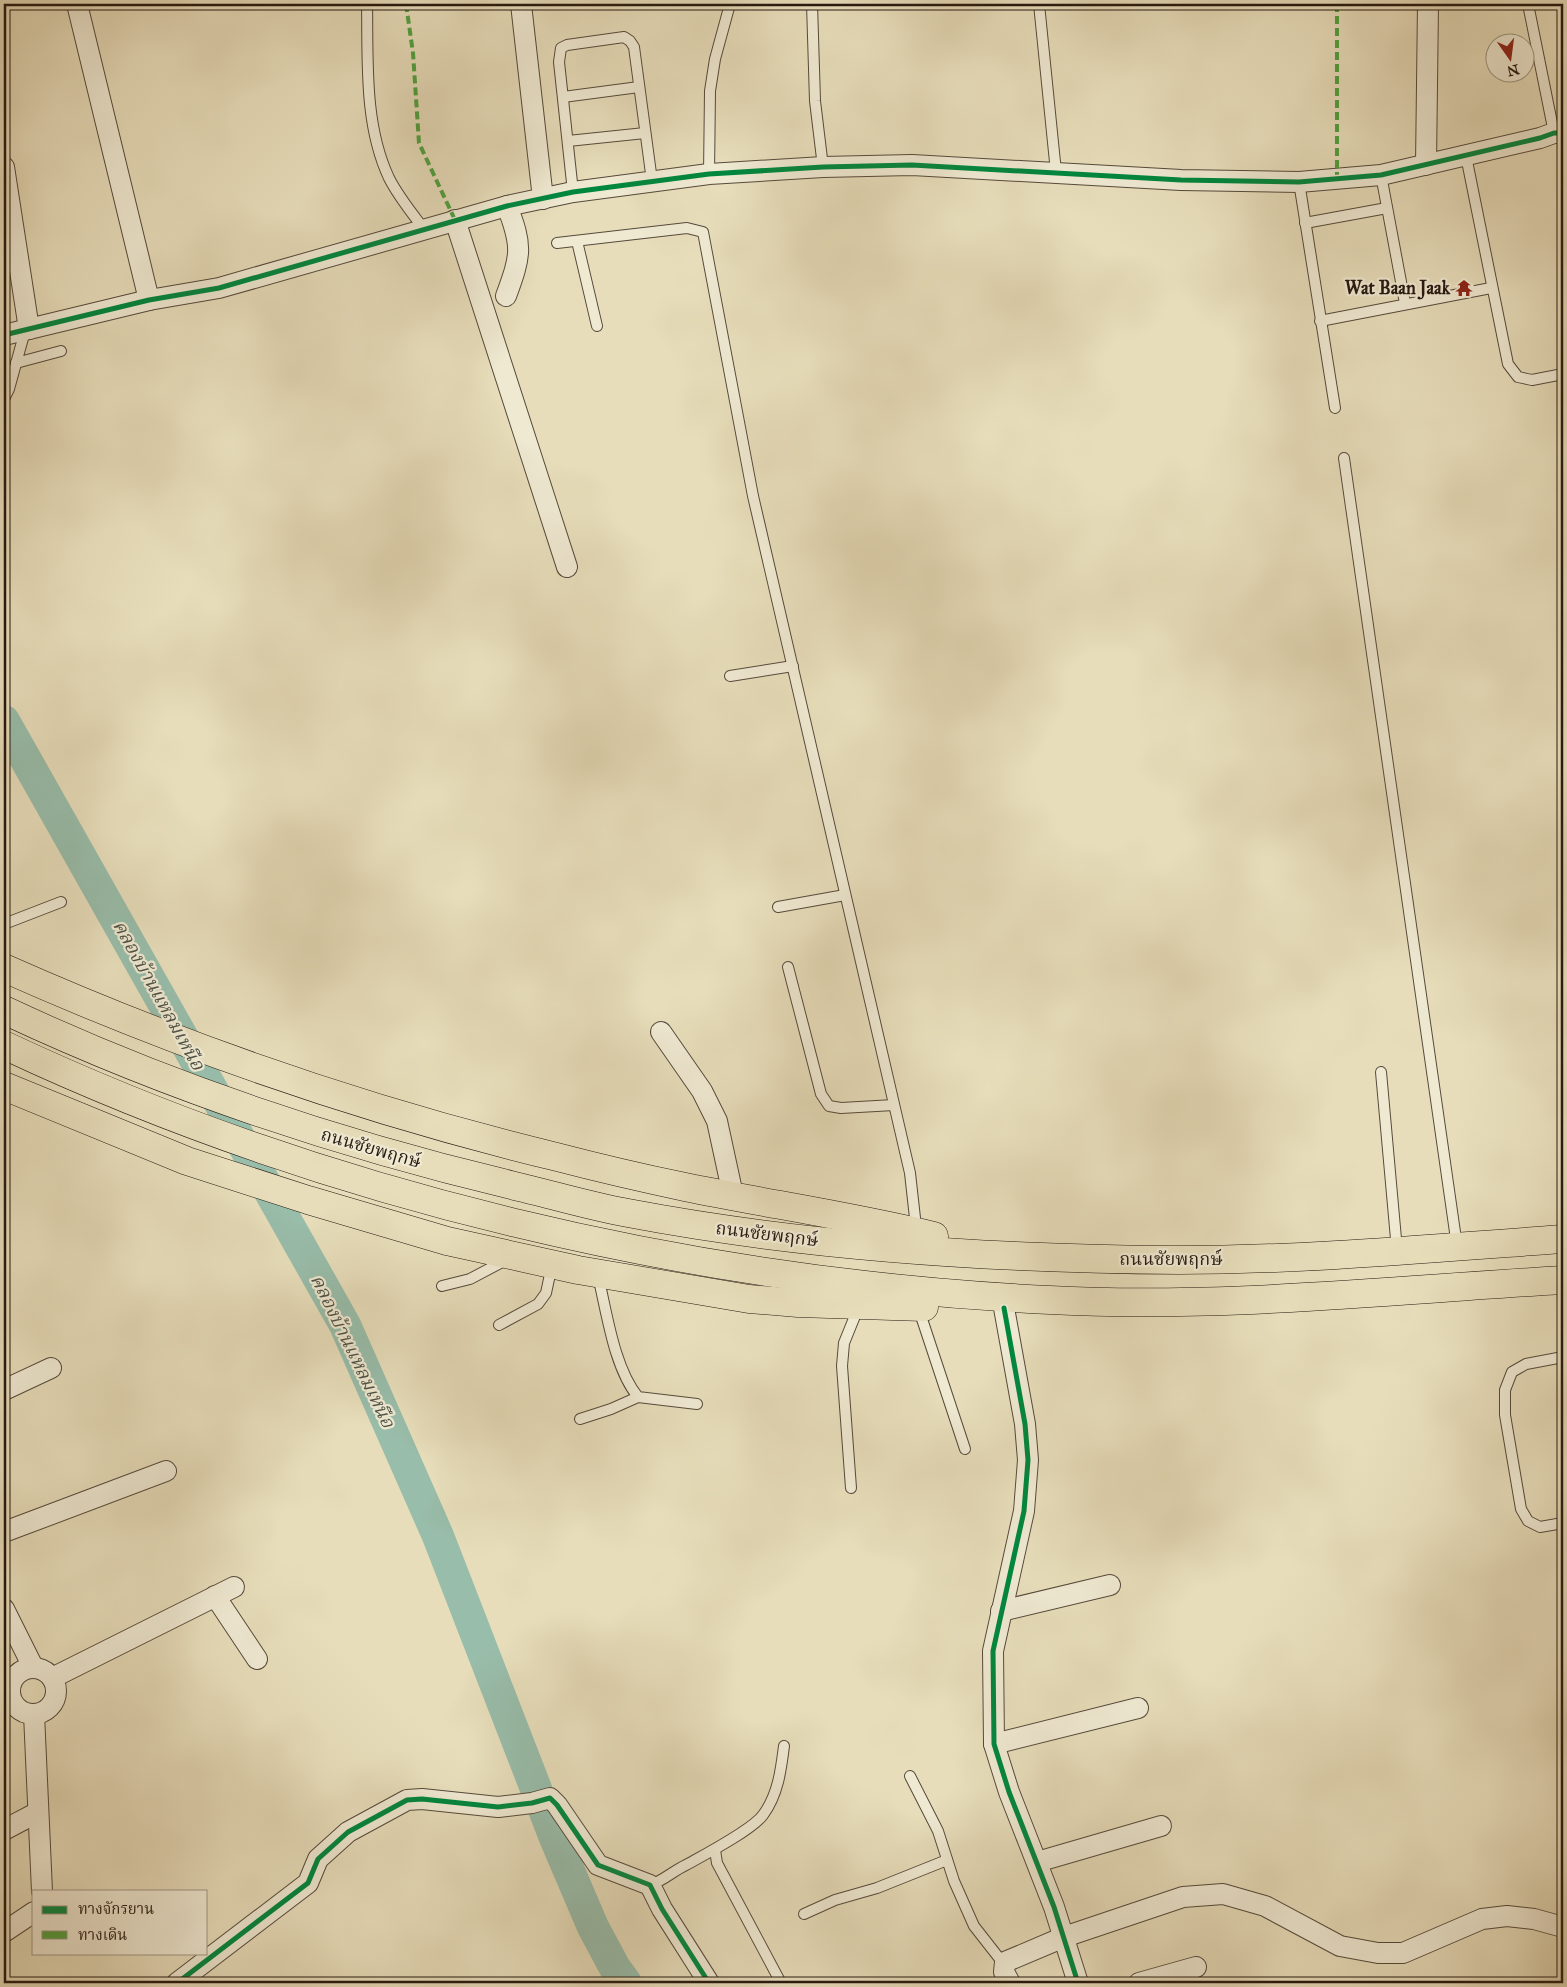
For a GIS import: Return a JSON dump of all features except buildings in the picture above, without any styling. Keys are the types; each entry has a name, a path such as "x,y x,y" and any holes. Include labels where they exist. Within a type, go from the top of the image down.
{"main road":[{"name":"ถนนชัยพฤกษ์","path":"4,968 130,1021 240,1064 377,1108 554,1157 686,1187 913,1231 1006,1254"},
{"name":"ถนนชัยพฤกษ์","path":"4,1010 116,1058 257,1113 416,1162 624,1212 706,1226 894,1247 1006,1254 1182,1260 1397,1251 1563,1239"},
{"name":"ถนนชัยพฤกษ์","path":"4,1045 100,1088 189,1123 312,1165 379,1185 542,1228 726,1265 920,1290 1052,1300 1230,1300 1563,1280"},
{"name":"ถนนชัยพฤกษ์","path":"4,1086 186,1160 308,1200 447,1241 552,1264 749,1299 798,1303 1004,1308 1052,1300"},
{"path":"1468,1245 1563,1229"},
{"path":"1484,1285 1563,1290"}],"street":[{"path":"77,4 150,300"},
{"path":"521,4 543,198"},
{"path":"1426,166 1428,4"},
{"path":"4,167 17,332 150,300 219,288 507,206 573,192 652,181 709,174 823,167 912,165 1180,180 1299,182 1381,174 1426,166 1558,133"},
{"path":"506,296 519,259 520,243 507,206"},
{"path":"455,220 567,567"},
{"path":"661,1032 702,1092 717,1120 735,1196"},
{"path":"1004,1308 1025,1424 1028,1460 1024,1511 993,1651 994,1744 1009,1792 1038,1862 1078,1983"},
{"path":"4,1390 51,1368"},
{"path":"4,1532 166,1471"},
{"path":"1001,1611 1110,1585"},
{"path":"52,1678 234,1587"},
{"path":"215,1596 257,1659"},
{"path":"4,1609 33,1668"},
{"path":"33,1668 47,1672 56,1685 54,1701 42,1712 34,1714 20,1710 7,1699 17,1674 33,1668"},
{"path":"994,1744 1138,1708"},
{"path":"34,1714 42,1890"},
{"path":"178,1983 308,1883 318,1859 348,1832 408,1800 414,1799 498,1807 541,1801 557,1804 598,1866 650,1885 662,1910 709,1983"},
{"path":"4,1830 38,1812"},
{"path":"1038,1862 1161,1826"},
{"path":"1010,1983 1004,1972 1003,1963 1064,1937 1183,1897 1223,1894 1265,1906 1340,1946 1378,1953 1403,1952 1482,1919 1507,1916 1534,1919 1563,1927"},
{"path":"4,1932 32,1913"},
{"path":"1139,1983 1196,1968"}],"lane":[{"path":"367,4 371,112 379,151 399,195 424,229"},
{"path":"709,174 710,91 715,59 730,4"},
{"path":"812,4 815,101 823,167"},
{"path":"1039,4 1056,172"},
{"path":"1528,4 1558,133"},
{"path":"573,192 559,62 561,48 567,45 624,37 634,47 652,181"},
{"path":"563,97 639,87"},
{"path":"568,141 646,133"},
{"path":"1466,156 1491,288 1508,364 1518,377 1532,380 1563,374"},
{"path":"1381,174 1405,303"},
{"path":"1299,182 1335,408"},
{"path":"1305,223 1387,208"},
{"path":"557,243 687,228 703,232 753,496 910,1173 915,1218 913,1231"},
{"path":"576,241 597,326"},
{"path":"1320,321 1405,303 1491,288"},
{"path":"4,399 16,364 17,332"},
{"path":"16,364 61,351"},
{"path":"1344,458 1468,1245"},
{"path":"730,676 793,666"},
{"path":"778,907 845,895"},
{"path":"4,924 61,902"},
{"path":"788,967 822,1094 829,1106 841,1108 894,1106"},
{"path":"1381,1072 1397,1251"},
{"path":"442,1286 470,1279 514,1256"},
{"path":"499,1325 538,1304 546,1293 552,1264"},
{"path":"597,1273 617,1351 628,1385 638,1397"},
{"path":"851,1488 842,1366 844,1343 859,1305"},
{"path":"918,1306 965,1448"},
{"path":"1563,1357 1526,1364 1512,1372 1505,1390 1506,1415 1521,1509 1528,1521 1540,1528 1563,1523"},
{"path":"580,1419 611,1410 638,1397 697,1404"},
{"path":"650,1885 659,1883 676,1870 715,1850 762,1817 778,1783 784,1746"},
{"path":"910,1776 938,1832 954,1881 974,1926 1003,1963"},
{"path":"715,1850 717,1862 781,1983"},
{"path":"804,1914 834,1900 877,1888 947,1860"}],"waterway":[{"name":"คลองบ้านแหลมเหนือ","path":"4,721 345,1325 438,1536 555,1838 593,1927 615,1968 626,1983"}],"marked path":[{"path":"406,4 413,53 419,143 455,220"},
{"path":"1337,4 1337,180"}],"cycle path":[{"path":"4,335 149,300 219,288 507,206 573,192 709,174 823,167 912,165 1181,180 1299,182 1381,175 1540,138 1554,133 1563,133"},
{"path":"1004,1308 1025,1424 1028,1460 1024,1511 993,1651 994,1744 1009,1792 1054,1907 1078,1983"},
{"path":"177,1983 308,1883 318,1859 348,1832 407,1800 422,1799 498,1807 532,1803 550,1798 557,1805 598,1865 650,1885 662,1909 709,1983"}],"place":[{"name":"Wat Baan Jaak","path":"1464,288"}]}
